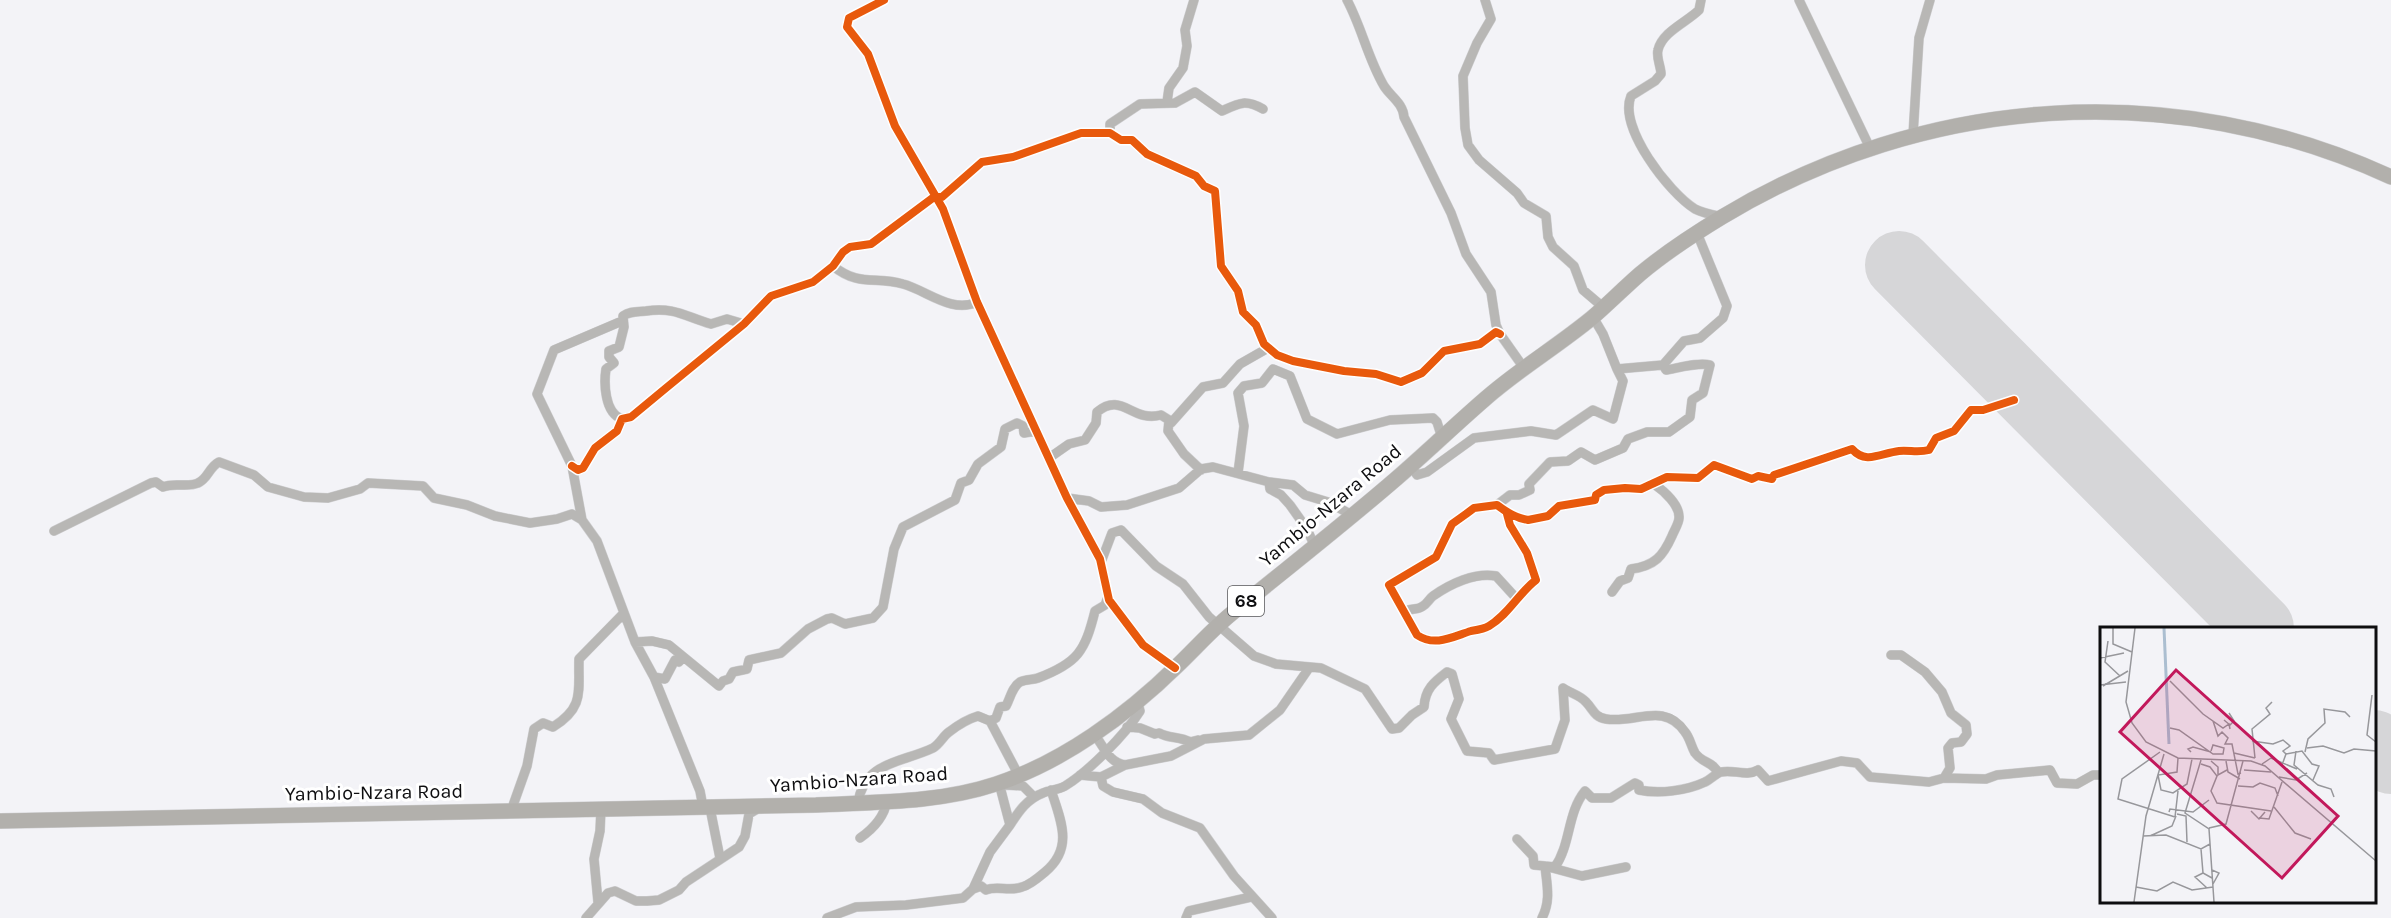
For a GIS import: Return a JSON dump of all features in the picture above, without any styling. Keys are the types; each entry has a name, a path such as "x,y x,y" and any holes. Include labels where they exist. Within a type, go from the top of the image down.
{"main road":[{"name":"Yambio-Nzara Road","path":"0,820 858,803 959,794 1000,785 1077,744 1111,720 1175,668 1218,624 1315,547 1411,466 1486,398 1598,312 1643,271 1722,217 1809,172 1870,148 1913,135 1971,122 2043,113 2101,112 2165,116 2225,124 2284,138 2340,156 2391,177"}],"street":[{"path":"884,0 849,18 847,27 870,58 895,126 938,198 977,302 1067,498 1101,562 1108,597 1121,618 1143,645 1175,668"},
{"path":"1167,102 1169,88 1183,68 1187,46 1185,30 1194,0"},
{"path":"1347,0 1369,58 1385,88 1403,109 1404,117 1451,213 1467,254 1491,292 1496,325 1500,334 1524,368"},
{"path":"1411,466 1417,475 1426,472 1474,438 1531,431 1556,435 1593,410 1613,418 1623,381 1603,334 1598,312 1583,290 1574,266 1553,247 1548,237 1546,216 1524,203 1517,193 1479,160 1468,145 1463,76 1477,43 1491,19 1485,0"},
{"path":"1701,0 1699,10 1677,27 1660,46 1657,53 1661,74 1656,81 1631,96 1629,108 1642,146 1669,186 1694,208 1722,217"},
{"path":"1799,0 1870,148"},
{"path":"1913,135 1919,38 1930,0"},
{"path":"1110,133 1110,124 1140,104 1175,103 1195,92 1222,111 1239,102 1245,102 1263,110"},
{"path":"572,466 580,470 586,466 596,448 616,433 622,419 633,415 744,324 771,296 813,282 833,266 837,258 850,247 871,244 934,197 938,198 947,194 966,173 982,162 1013,157 1081,133 1110,133 1121,140 1132,140 1147,154 1196,176 1204,186 1215,191 1221,266 1238,291 1243,312 1256,325 1268,348 1293,361 1337,370 1376,374 1401,382 1422,373 1444,351 1480,344 1496,332 1500,334"},
{"path":"1617,369 1663,365 1684,341 1700,338 1723,318 1727,306 1697,233"},
{"path":"833,266 844,274 860,280 905,284 953,304 965,306 977,302"},
{"path":"622,419 614,413 603,386 606,369 614,363 609,357 609,351 619,347 622,337 624,326 622,316 631,312 666,309 687,313 711,324 727,319 744,324"},
{"path":"582,520 572,466 537,394 554,350 622,321"},
{"path":"1223,383 1240,364 1268,348"},
{"path":"1508,514 1510,525 1527,553 1536,580 1524,588 1517,599 1489,626 1443,641 1424,639 1417,635 1389,585 1436,557 1452,524 1473,508 1497,505 1509,495 1519,495 1530,490 1529,484 1550,462 1568,461 1581,452 1594,460 1607,457 1623,448 1628,439 1636,438 1647,432 1669,432 1690,417 1692,400 1703,393 1710,365 1698,363 1684,369 1666,370 1663,365"},
{"path":"1200,470 1184,454 1168,431 1171,423 1203,387 1223,383 1244,386 1260,384 1275,369 1290,376 1307,419 1336,434 1390,420 1432,418 1437,422 1442,438"},
{"path":"1238,473 1244,426 1238,393 1244,386"},
{"path":"1497,505 1508,514 1518,515 1525,520 1543,518 1559,506 1595,500 1604,490 1625,488 1634,490 1667,477 1698,478 1714,465 1752,479 1758,476 1772,479 1774,475 1794,471 1805,464 1847,453 1852,449 1859,456 1866,457 1877,457 1899,451 1920,453 1929,450 1936,438 1954,431 1971,410 1983,410 2014,400"},
{"path":"1049,458 1069,444 1085,440 1096,423 1097,412 1110,403 1116,403 1143,417 1161,415 1171,423"},
{"path":"635,642 669,645 698,666 719,686 723,681 729,679 733,672 747,669 749,660 781,653 808,629 827,619 832,618 845,624 873,618 884,607 894,549 903,527 955,500 961,483 969,480 978,464 1001,447 1005,429 1017,423 1023,426 1024,433 1036,431"},
{"path":"54,531 151,483 156,482 163,487 171,484 198,483 204,479 211,466 219,462 254,475 268,487 297,496 328,498 360,489 368,483 405,484 423,486 434,498 466,505 495,516 530,523 572,514 582,520 597,541 635,642 654,677 707,807 720,858"},
{"path":"1067,498 1101,507 1126,505 1179,488 1200,470 1213,467 1269,482 1293,485 1305,495 1328,502 1352,515"},
{"path":"1269,482 1270,489 1281,495 1303,522 1315,547"},
{"path":"1612,592 1620,581 1628,578 1631,569 1659,560 1666,552 1679,518 1672,501 1654,484"},
{"path":"1101,562 1112,533 1121,530 1160,570 1184,584 1218,624 1254,656 1276,664 1321,668 1365,689 1392,729 1399,728 1424,708 1429,688 1434,680 1448,672 1452,674 1459,699 1451,718 1463,747 1474,753 1489,753 1494,760 1555,749 1565,720 1563,688 1587,703 1598,717 1606,720 1630,720 1642,714 1667,716 1686,732 1696,754 1715,765 1718,773"},
{"path":"1406,612 1410,608 1422,607 1433,596 1463,579 1481,575 1496,576 1517,599"},
{"path":"990,721 996,718 1000,707 1006,706 1013,689 1019,682 1035,680 1068,666 1081,651 1095,611 1102,608 1108,597"},
{"path":"511,811 527,766 534,729 543,723 554,727 572,711 581,689 579,659 624,613"},
{"path":"1891,655 1901,655 1925,672 1942,692 1951,713 1966,725 1967,734 1961,742 1952,743 1948,748 1950,768 1944,778"},
{"path":"654,677 665,679 675,660 678,662 683,657"},
{"path":"1111,720 1126,728 1140,728 1170,738 1181,736 1190,742 1249,735 1280,710 1309,668"},
{"path":"973,889 990,852 1024,805 1034,797 1067,784 1080,775 1140,711 1137,699"},
{"path":"858,803 861,788 866,779 888,764 936,747 948,732 968,719 978,716 990,721 1018,774"},
{"path":"1093,733 1101,743 1104,752 1115,763 1125,765"},
{"path":"1080,775 1101,777 1125,765 1171,756 1204,739"},
{"path":"1517,839 1533,856 1534,865 1555,867 1565,850 1575,807 1585,791 1592,798 1611,798 1635,783 1639,785 1639,790 1658,794 1704,783 1718,773 1735,771 1751,774 1758,770 1768,781 1841,760 1857,763 1870,777 1929,782 1944,778 1986,779 1996,775 2050,770 2057,783 2077,784 2093,775 2100,775"},
{"path":"1101,777 1103,786 1108,790 1143,799 1162,813 1200,828 1251,897 1272,918"},
{"path":"1010,825 1000,785 1017,784 1034,797"},
{"path":"827,918 856,907 906,905 963,898 973,889 981,886 986,890 994,887 1010,890 1024,887 1058,861 1064,841 1061,820 1051,790"},
{"path":"860,838 877,824 887,801"},
{"path":"586,918 598,902 615,891 636,901 660,900 680,890 686,882 739,847 749,814 761,806"},
{"path":"598,902 594,859 600,831 601,809"},
{"path":"1545,866 1582,876 1626,867"},
{"path":"1542,918 1548,907 1549,896 1545,866"},
{"path":"1186,918 1189,911 1251,897"}],"runway":[{"path":"1899,265 2259,627"},
{"path":"2376,746 2391,760"}],"cycle path":[{"path":"884,0 849,18 847,27 868,54 895,126 943,209 977,302 1067,498 1100,559 1109,600 1143,645 1175,668"},
{"path":"572,466 578,470 583,468 595,448 617,431 622,419 631,417 744,324 771,296 813,282 833,266 843,252 850,247 871,244 934,197 942,197 982,162 1013,157 1081,133 1110,133 1121,140 1132,140 1147,154 1196,176 1204,186 1215,191 1221,266 1238,291 1243,312 1256,325 1264,344 1277,355 1293,361 1344,371 1376,374 1401,382 1422,373 1444,351 1480,344 1496,332 1500,334"},
{"path":"1507,514 1510,525 1527,553 1536,580 1502,616 1487,627 1437,641 1424,639 1417,635 1389,585 1436,557 1452,524 1474,508 1497,505 1519,518 1528,520 1548,516 1559,506 1595,500 1596,495 1604,490 1641,489 1667,477 1698,478 1714,465 1752,479 1758,476 1772,479 1774,475 1852,449 1857,454 1868,457 1899,451 1925,451 1929,450 1936,438 1954,431 1971,410 1983,410 2014,400"}]}
